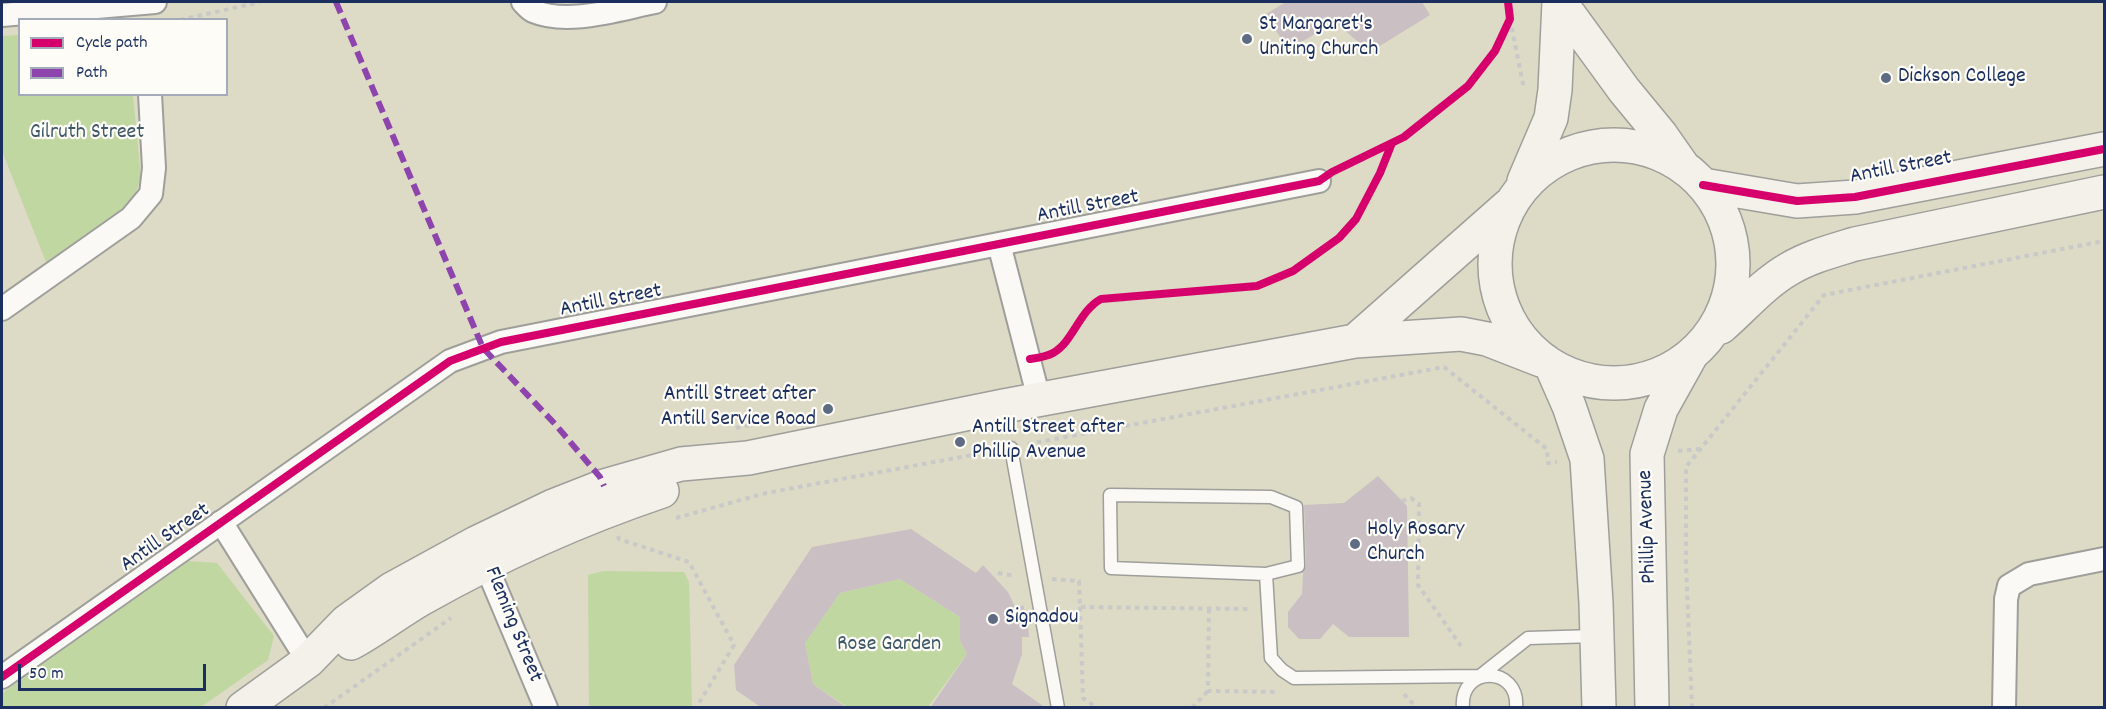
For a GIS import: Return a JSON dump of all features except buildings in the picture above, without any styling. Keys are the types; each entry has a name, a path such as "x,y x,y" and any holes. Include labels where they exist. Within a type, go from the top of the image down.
{"main road":[{"path":"1560,2 1624,90 1715,201 1726,223 1732,247 1733,272 1730,296 1721,319 1695,351"},
{"path":"1560,2 1555,90 1551,118 1537,154 1499,227 1494,251 1496,284 1499,300 1509,322 1523,343 1562,372 1583,380 1628,383 1650,378 1671,369 1695,351 1755,295 1788,269 1820,254 1855,244 2104,192"},
{"name":"Antill Street","path":"1514,197 1542,168 1563,156 1587,147 1611,145 1636,147 1660,154 1692,175 1797,201 1855,197 2104,149"},
{"path":"1355,341 1514,197"},
{"path":"481,553 553,506 604,486 681,464 748,458 1039,399 1355,341 1461,334 1487,339 1546,362 1569,406 1587,459 1599,708"},
{"name":"Phillip Avenue","path":"1652,708 1647,454 1661,409 1695,351"},
{"path":"243,708 308,661 346,622 392,589 481,553 615,524 688,482 748,458"}],"street":[{"path":"523,2 531,11 563,17 599,13 655,2"},
{"path":"2,15 147,8"},
{"path":"2,309 131,218 152,194 154,168 150,96"},
{"name":"Antill Street","path":"2,677 450,361 483,348 513,340 1319,181"},
{"path":"999,244 1039,399"},
{"name":"Antill Street","path":"221,522 308,661"},
{"name":"Fleming Street","path":"481,553 546,708"},
{"path":"2004,708 2006,599 2009,586 2029,574 2104,559"}],"lane":[{"path":"1011,448 1058,708"},
{"path":"1110,495 1271,497 1296,507 1298,566 1266,574 1111,568 1110,495"},
{"path":"1266,574 1271,658 1282,670 1294,678 1494,676 1502,678 1509,684 1517,699 1516,708"},
{"path":"1463,708 1465,692 1470,684 1528,638 1597,636"}],"path":[{"path":"189,18 260,2"},
{"path":"1505,30 1510,19 1509,10"},
{"path":"1692,708 1686,564 1686,467 1824,295 2104,241"},
{"path":"674,518 766,493 1444,367 1547,449 1548,463"},
{"path":"1402,501 1412,498 1419,504 1418,585 1461,646"},
{"path":"615,524 630,535"},
{"path":"615,524 689,562 734,645 696,708"},
{"path":"998,573 1079,581 1083,698 1097,708"},
{"path":"1080,607 1251,609 1251,620"},
{"path":"1192,708 1208,691 1209,609"},
{"path":"324,708 457,614"},
{"path":"1273,686 1279,692"},
{"path":"1208,691 1290,692"},
{"path":"1401,692 1417,708"}],"green space":[{"name":"Gilruth Street","path":"18,35 18,96 133,96 141,178 135,194 123,208 46,262 2,151 2,36"},
{"path":"189,561 217,563 274,636 268,660 201,707 2,707 2,693"},
{"path":"603,571 684,572 689,582 692,707 589,707 588,575"},
{"name":"Rose Garden","path":"900,579 960,617 960,641 967,654 928,707 847,707 813,684 805,643 840,593"}],"marked path":[{"path":"336,2 483,348 555,424 600,477 604,486"}],"cycle path":[{"path":"2,677 450,361 501,342 1319,181 1332,172 1404,137 1468,86 1495,51 1510,19 1508,2"},
{"path":"1030,359 1053,353 1060,348 1087,311 1101,299 1257,286 1293,271 1339,238 1356,219 1380,173 1392,143"},
{"path":"1703,185 1797,201 1855,197 2104,149"}],"place":[{"name":"St Margaret's Uniting Church","path":"1247,39"},
{"name":"Dickson College","path":"1886,78"},
{"name":"Antill Street after Antill Service Road","path":"828,409"},
{"name":"Antill Street after Phillip Avenue","path":"960,442"},
{"name":"Holy Rosary Church","path":"1355,544"},
{"name":"Signadou","path":"993,619"}]}
